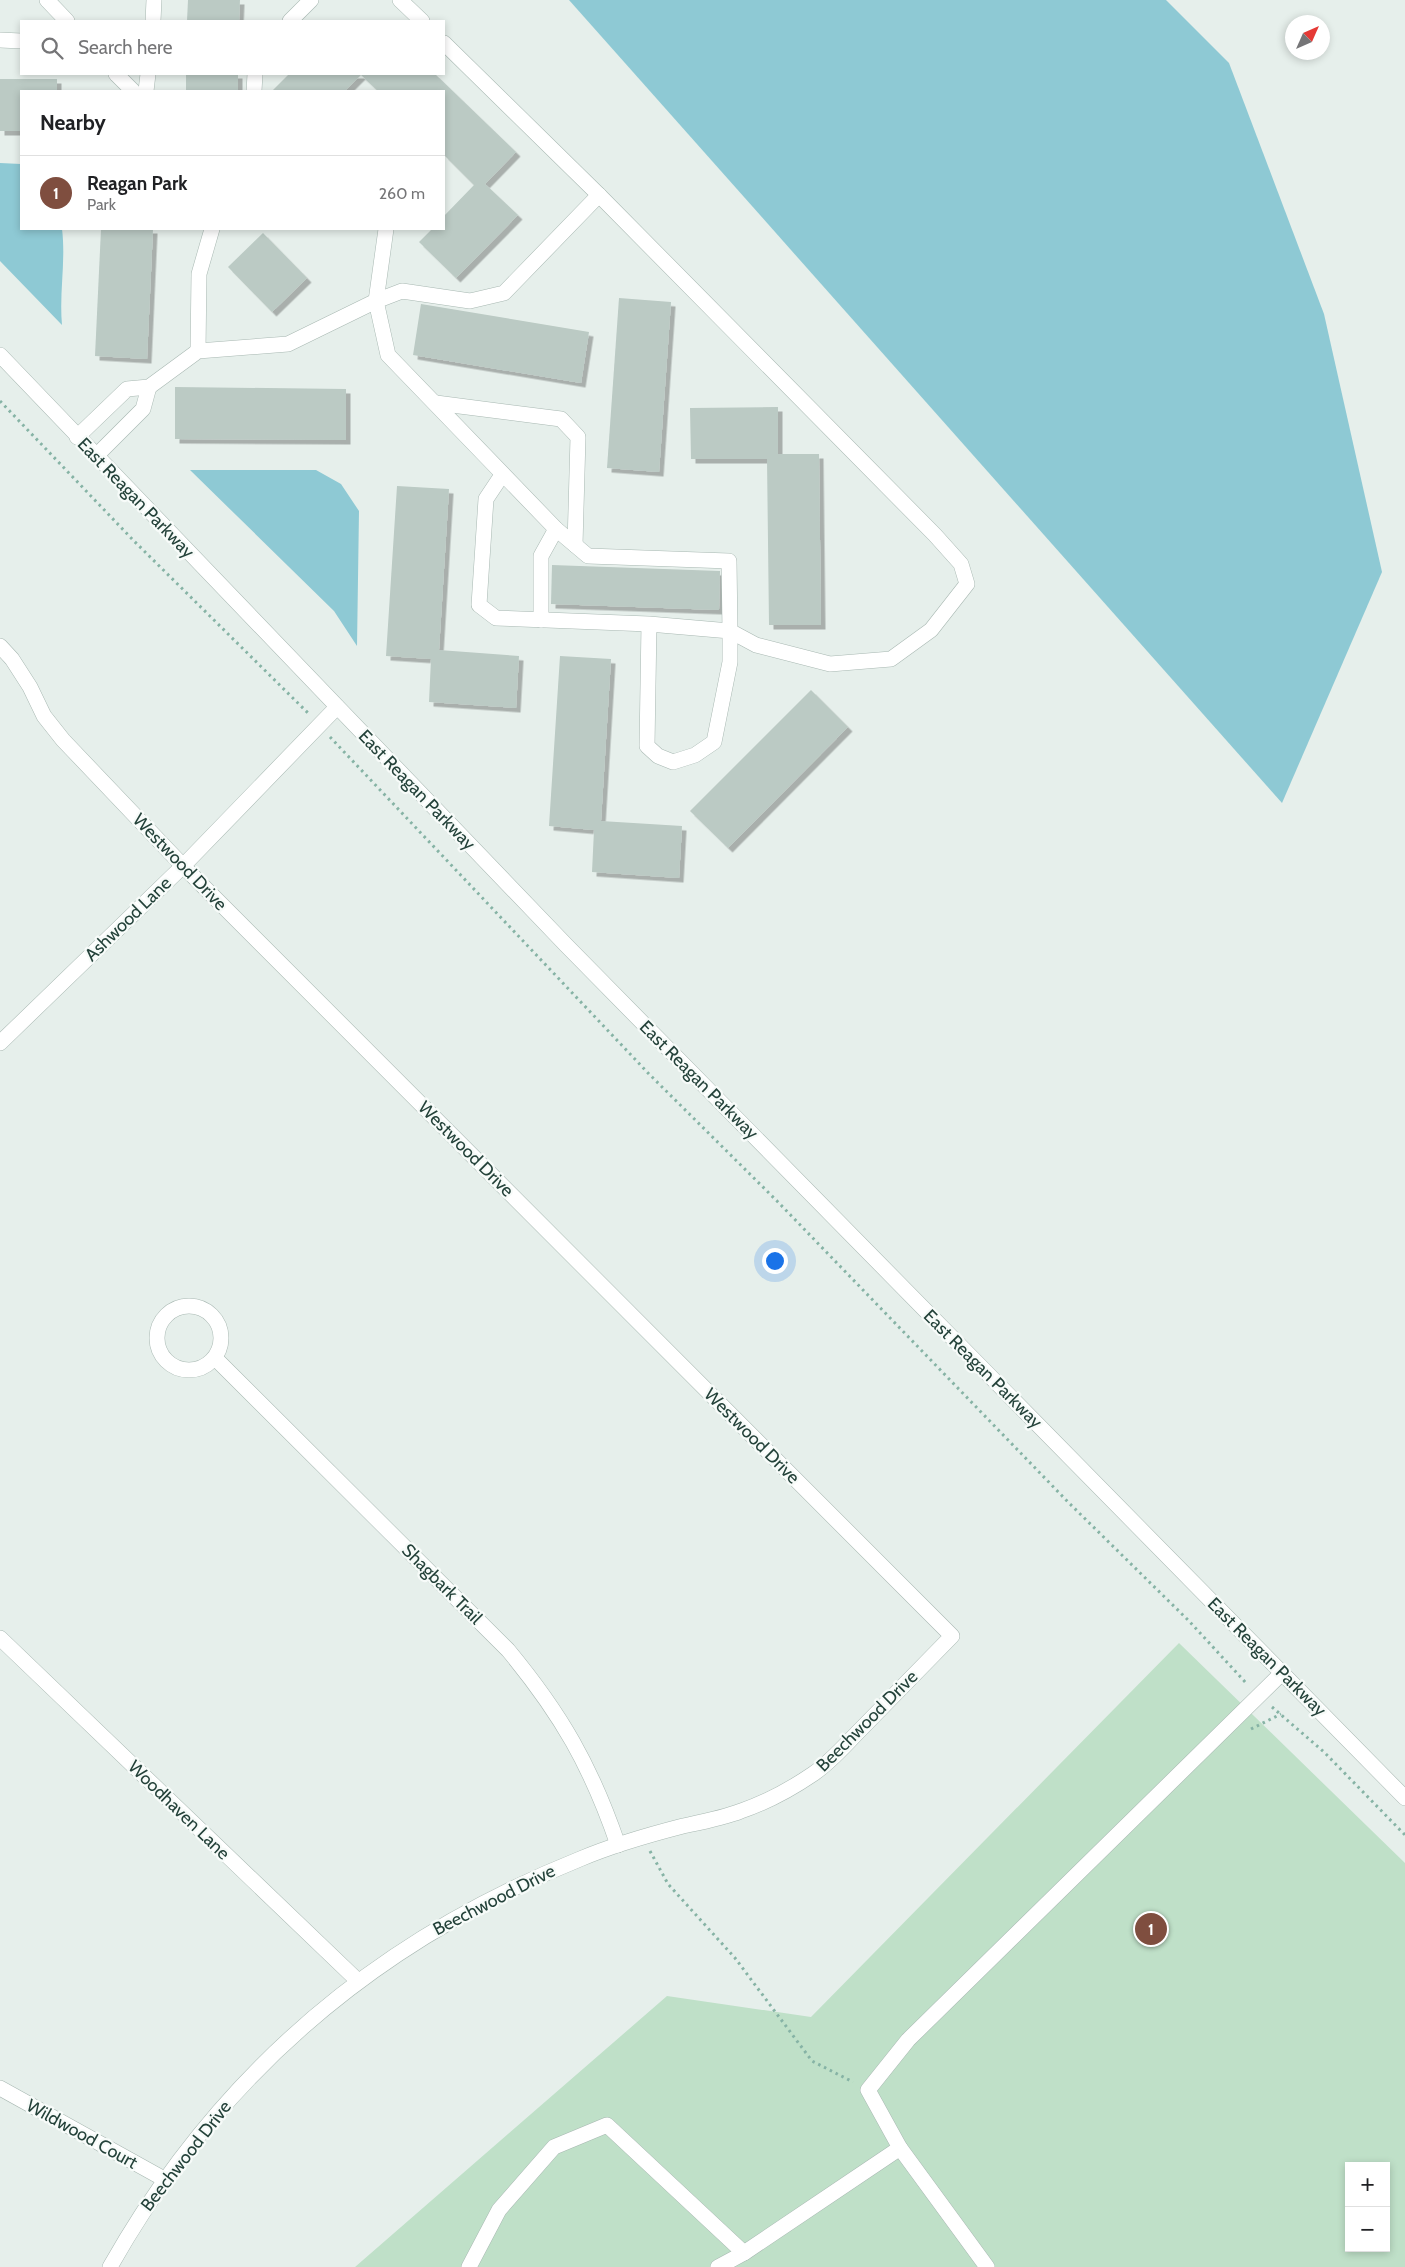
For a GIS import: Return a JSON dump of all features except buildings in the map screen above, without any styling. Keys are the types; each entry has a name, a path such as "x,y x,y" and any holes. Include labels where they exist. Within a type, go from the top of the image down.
{"street":[{"path":"47,0 66,20"},
{"path":"153,20 154,0"},
{"path":"291,20 311,0"},
{"path":"400,0 421,20"},
{"path":"0,40 20,41"},
{"path":"445,44 599,195 935,535 961,564 967,584 931,630 891,658 830,664 756,645 730,631 649,624 496,618 479,604 486,499 502,474"},
{"path":"117,75 131,90"},
{"path":"146,90 148,75"},
{"path":"254,90 255,75"},
{"path":"77,437 128,389 150,387 198,351 288,344 376,301 402,291 470,301 504,294 599,195"},
{"path":"198,351 199,274 212,230"},
{"path":"386,230 376,301 388,355 556,529 588,556 729,562 730,662 714,742 695,755 673,762 658,756 646,746 649,624"},
{"name":"East Reagan Parkway","path":"0,355 566,945 1405,1798"},
{"path":"96,456 143,409 150,387"},
{"path":"436,403 561,419 578,437 575,546"},
{"path":"542,620 541,556 556,529"},
{"name":"Westwood Drive","path":"0,646 12,659 44,716 63,740 183,866 952,1636"},
{"name":"Ashwood Lane","path":"0,1043 183,866 337,707"},
{"path":"194,1306 206,1310 216,1320 222,1332 221,1346 216,1358 206,1366 195,1370 183,1370 172,1366 163,1359 157,1347 156,1334 160,1322 168,1312 180,1307 194,1306"},
{"name":"Shagbark Trail","path":"216,1358 508,1650 536,1684 566,1727 587,1765 618,1845"},
{"name":"Beechwood Drive","path":"110,2267 132,2228 164,2179 217,2112 268,2058 315,2015 358,1981 410,1944 465,1912 523,1883 618,1845 739,1812 778,1795 824,1767 952,1636"},
{"name":"Woodhaven Lane","path":"0,1638 358,1981"},
{"path":"987,2267 900,2148 868,2090 908,2040 1282,1673"},
{"name":"Wildwood Court","path":"0,2088 164,2179"},
{"path":"469,2267 499,2210 554,2147 607,2125 744,2253"},
{"path":"718,2267 744,2253 900,2148"}],"path":[{"path":"0,401 134,541 319,725 649,1074 784,1208 1068,1502 1189,1621 1259,1696 1324,1752 1405,1835"},
{"path":"1246,1731 1281,1714"},
{"path":"643,1838 668,1884 735,1958 812,2061 868,2090"}],"green space":[{"path":"1179,1643 1405,1863 1405,2267 355,2267 667,1996 811,2017"}],"water":[{"path":"569,0 1166,0 1229,63 1324,314 1382,572 1282,803"},
{"path":"0,163 20,164 20,230 62,230 62,325 0,261"},
{"path":"190,470 316,470 341,484 359,511 357,646 334,611"}],"place":[{"name":"Reagan Park","path":"1151,1929"}]}
